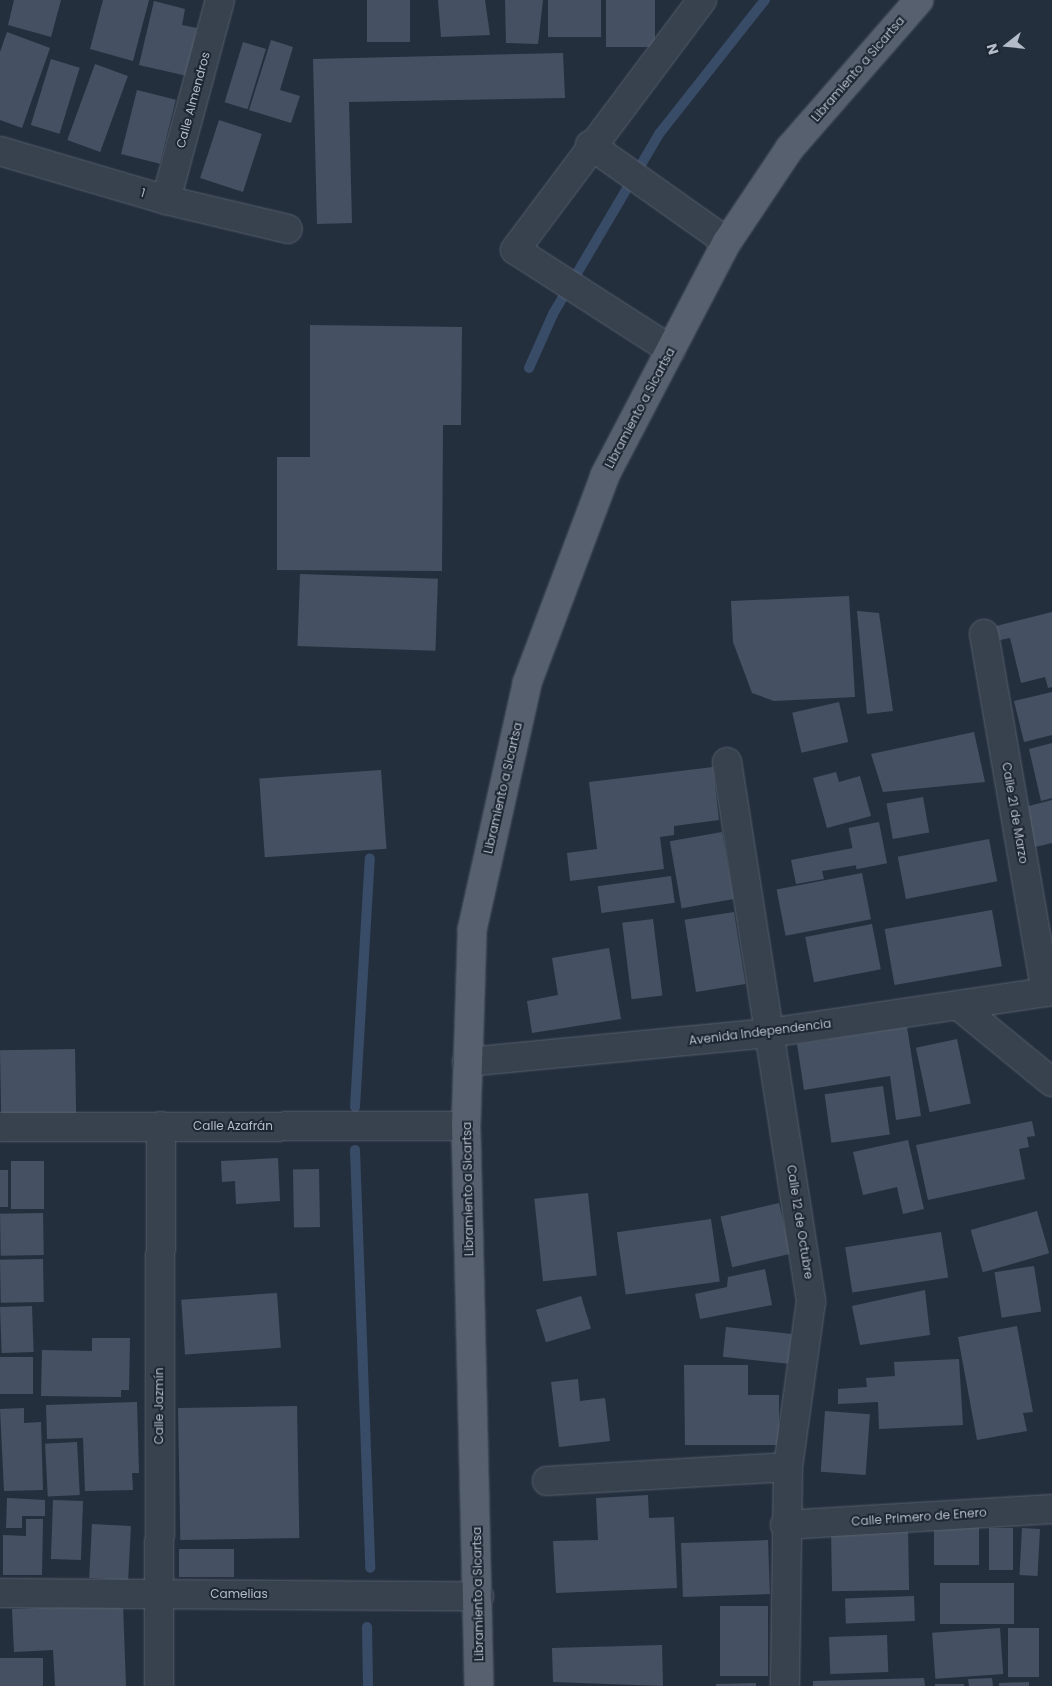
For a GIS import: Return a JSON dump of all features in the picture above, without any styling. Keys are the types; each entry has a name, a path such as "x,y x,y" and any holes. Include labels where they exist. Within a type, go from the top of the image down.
{"main road":[{"name":"Libramiento a Sicartsa","path":"479,1686 466,1126 472,930 527,682 605,475 727,242 790,148 919,0"}],"street":[{"name":"Calle Almendros","path":"166,200 220,0"},
{"path":"672,350 516,250 598,150 702,0"},
{"path":"598,150 727,242"},
{"name":"1","path":"0,151 166,200 288,229"},
{"name":"Calle 21 de Marzo","path":"984,634 1049,992"},
{"name":"Calle 12 de Octubre","path":"727,762 768,1033 807,1253 811,1301 788,1467 785,1525 786,1686"},
{"name":"Avenida Independencia","path":"467,1062 768,1033 1049,992"},
{"path":"958,1006 1052,1082"},
{"name":"Calle Jazmín","path":"159,1686 161,1126"},
{"name":"Calle Azafrán","path":"0,1127 466,1126"},
{"path":"547,1481 788,1467"},
{"name":"Calle Primero de Enero","path":"785,1525 1052,1509"},
{"name":"Camelias","path":"0,1593 478,1596"}],"building":[{"path":"14,0 61,0 51,37 8,25"},
{"path":"103,0 149,0 133,61 90,49"},
{"path":"367,0 410,0 410,42 367,42"},
{"path":"438,0 485,0 490,35 441,37"},
{"path":"505,0 543,0 538,44 506,43"},
{"path":"548,0 601,0 601,37 548,37"},
{"path":"606,0 655,0 655,47 606,47"},
{"path":"154,1 185,9 182,25 197,28 187,76 139,65"},
{"path":"7,32 50,48 22,128 0,120 0,52"},
{"path":"271,40 293,47 280,90 300,96 291,123 249,110"},
{"path":"243,42 266,49 248,109 225,102"},
{"path":"563,53 565,98 349,102 352,223 317,224 313,59"},
{"path":"51,59 80,68 60,134 31,125"},
{"path":"95,64 128,76 100,152 67,140"},
{"path":"137,90 176,100 160,164 121,154"},
{"path":"219,120 262,134 243,192 200,178"},
{"path":"310,325 462,327 461,425 443,425 442,571 277,570 277,457 310,457"},
{"path":"300,574 438,579 435,651 297,646"},
{"path":"849,596 855,697 774,701 752,693 733,642 731,601"},
{"path":"857,611 879,613 893,711 867,714"},
{"path":"1052,612 1052,687 1048,688 1045,677 1021,683 1010,638 1000,640 996,626"},
{"path":"1052,692 1052,735 1024,742 1014,701"},
{"path":"839,702 848,742 801,753 792,713"},
{"path":"974,732 985,782 883,792 871,754"},
{"path":"1052,743 1052,798 1041,801 1029,749"},
{"path":"713,767 719,820 674,826 674,835 660,837 664,869 570,881 567,853 597,849 589,782"},
{"path":"381,770 387,849 265,857 259,779"},
{"path":"836,772 839,782 860,776 871,816 827,828 813,778"},
{"path":"923,797 929,832 893,839 887,803"},
{"path":"1052,800 1052,843 1035,847 1025,807"},
{"path":"879,822 887,863 857,869 849,828"},
{"path":"722,832 734,899 682,908 670,841"},
{"path":"989,839 997,881 906,899 898,857"},
{"path":"853,848 857,865 822,871 824,879 796,884 791,860"},
{"path":"862,873 871,919 786,936 777,890"},
{"path":"671,876 675,903 601,913 598,886"},
{"path":"992,910 1002,966 895,985 885,929"},
{"path":"734,912 745,984 696,992 685,920"},
{"path":"653,919 662,995 632,999 622,923"},
{"path":"872,924 881,969 814,982 805,937"},
{"path":"609,948 621,1019 532,1033 527,1001 558,995 552,958"},
{"path":"907,1027 921,1116 896,1120 890,1076 804,1090 797,1044"},
{"path":"957,1039 971,1104 930,1112 916,1048"},
{"path":"75,1049 76,1116 1,1117 0,1050"},
{"path":"883,1086 890,1135 831,1143 825,1094"},
{"path":"1032,1121 1035,1136 1027,1137 1029,1147 1019,1149 1025,1179 928,1200 916,1145"},
{"path":"908,1140 924,1209 903,1214 897,1187 863,1195 853,1152"},
{"path":"278,1158 280,1201 236,1204 235,1181 222,1182 221,1161"},
{"path":"11,1161 44,1161 44,1209 11,1209"},
{"path":"293,1169 319,1169 320,1227 294,1227"},
{"path":"0,1170 8,1170 8,1207 0,1207"},
{"path":"588,1193 597,1276 543,1281 534,1199"},
{"path":"779,1203 791,1254 732,1267 721,1216"},
{"path":"1037,1211 1049,1253 983,1272 971,1230"},
{"path":"43,1213 44,1255 1,1256 0,1214"},
{"path":"711,1219 720,1281 626,1295 617,1232"},
{"path":"941,1232 948,1277 852,1293 845,1247"},
{"path":"43,1259 44,1302 1,1303 0,1260"},
{"path":"1034,1266 1041,1311 1002,1318 994,1272"},
{"path":"765,1269 772,1305 700,1319 695,1294 727,1287 728,1277"},
{"path":"925,1290 930,1335 860,1345 852,1306"},
{"path":"277,1293 281,1348 185,1355 181,1300"},
{"path":"581,1296 591,1329 546,1342 536,1310"},
{"path":"32,1306 34,1352 2,1353 0,1307"},
{"path":"1017,1326 1033,1412 1023,1413 1027,1431 977,1440 958,1337"},
{"path":"726,1327 792,1334 789,1364 723,1357"},
{"path":"92,1338 130,1338 129,1390 121,1390 121,1397 41,1396 42,1350 92,1351"},
{"path":"0,1357 33,1357 33,1394 0,1394"},
{"path":"959,1359 963,1425 879,1429 878,1402 838,1404 838,1389 867,1387 866,1378 895,1376 894,1362"},
{"path":"684,1365 748,1365 748,1395 779,1395 779,1445 685,1445"},
{"path":"578,1379 580,1401 605,1398 610,1441 559,1447 551,1382"},
{"path":"137,1402 139,1473 132,1473 133,1490 85,1491 83,1438 47,1439 46,1405"},
{"path":"297,1406 299,1538 180,1540 178,1408"},
{"path":"24,1408 24,1423 41,1422 43,1490 4,1491 0,1409"},
{"path":"825,1411 870,1414 866,1475 821,1472"},
{"path":"77,1442 80,1495 48,1497 45,1444"},
{"path":"648,1495 649,1518 674,1517 677,1588 556,1593 553,1541 598,1540 596,1498"},
{"path":"7,1498 45,1500 45,1516 22,1516 22,1528 6,1528"},
{"path":"53,1500 83,1501 81,1560 51,1559"},
{"path":"26,1519 43,1519 42,1575 3,1575 3,1535 26,1536"},
{"path":"92,1524 131,1526 128,1580 89,1578"},
{"path":"934,1524 979,1524 979,1565 934,1565"},
{"path":"989,1528 1013,1528 1013,1570 989,1570"},
{"path":"1022,1528 1040,1529 1038,1576 1020,1575"},
{"path":"908,1529 909,1590 832,1591 831,1530"},
{"path":"768,1540 770,1594 683,1597 681,1543"},
{"path":"179,1549 234,1549 234,1577 179,1577"},
{"path":"940,1583 1014,1583 1014,1624 940,1624"},
{"path":"914,1596 915,1621 846,1623 845,1598"},
{"path":"123,1605 126,1686 55,1686 53,1650 14,1652 12,1609"},
{"path":"720,1606 768,1606 768,1676 720,1676"},
{"path":"1000,1628 1003,1674 935,1679 932,1633"},
{"path":"1008,1628 1039,1628 1039,1677 1008,1677"},
{"path":"887,1635 888,1672 830,1674 829,1637"},
{"path":"662,1645 663,1686 553,1682 552,1648"},
{"path":"0,1658 43,1658 43,1686 0,1686"},
{"path":"924,1678 925,1686 813,1686 813,1681"},
{"path":"992,1678 993,1686 969,1686 968,1679"},
{"path":"1029,1682 1029,1686 999,1686 999,1683"},
{"path":"756,1683 756,1686 716,1686 716,1684"},
{"path":"935,1684 964,1684 964,1686 935,1686"}],"waterway":[{"path":"529,368 553,314 659,134 765,0"},
{"path":"355,1107 370,858"},
{"path":"355,1150 370,1568"},
{"path":"367,1627 368,1686"}]}
